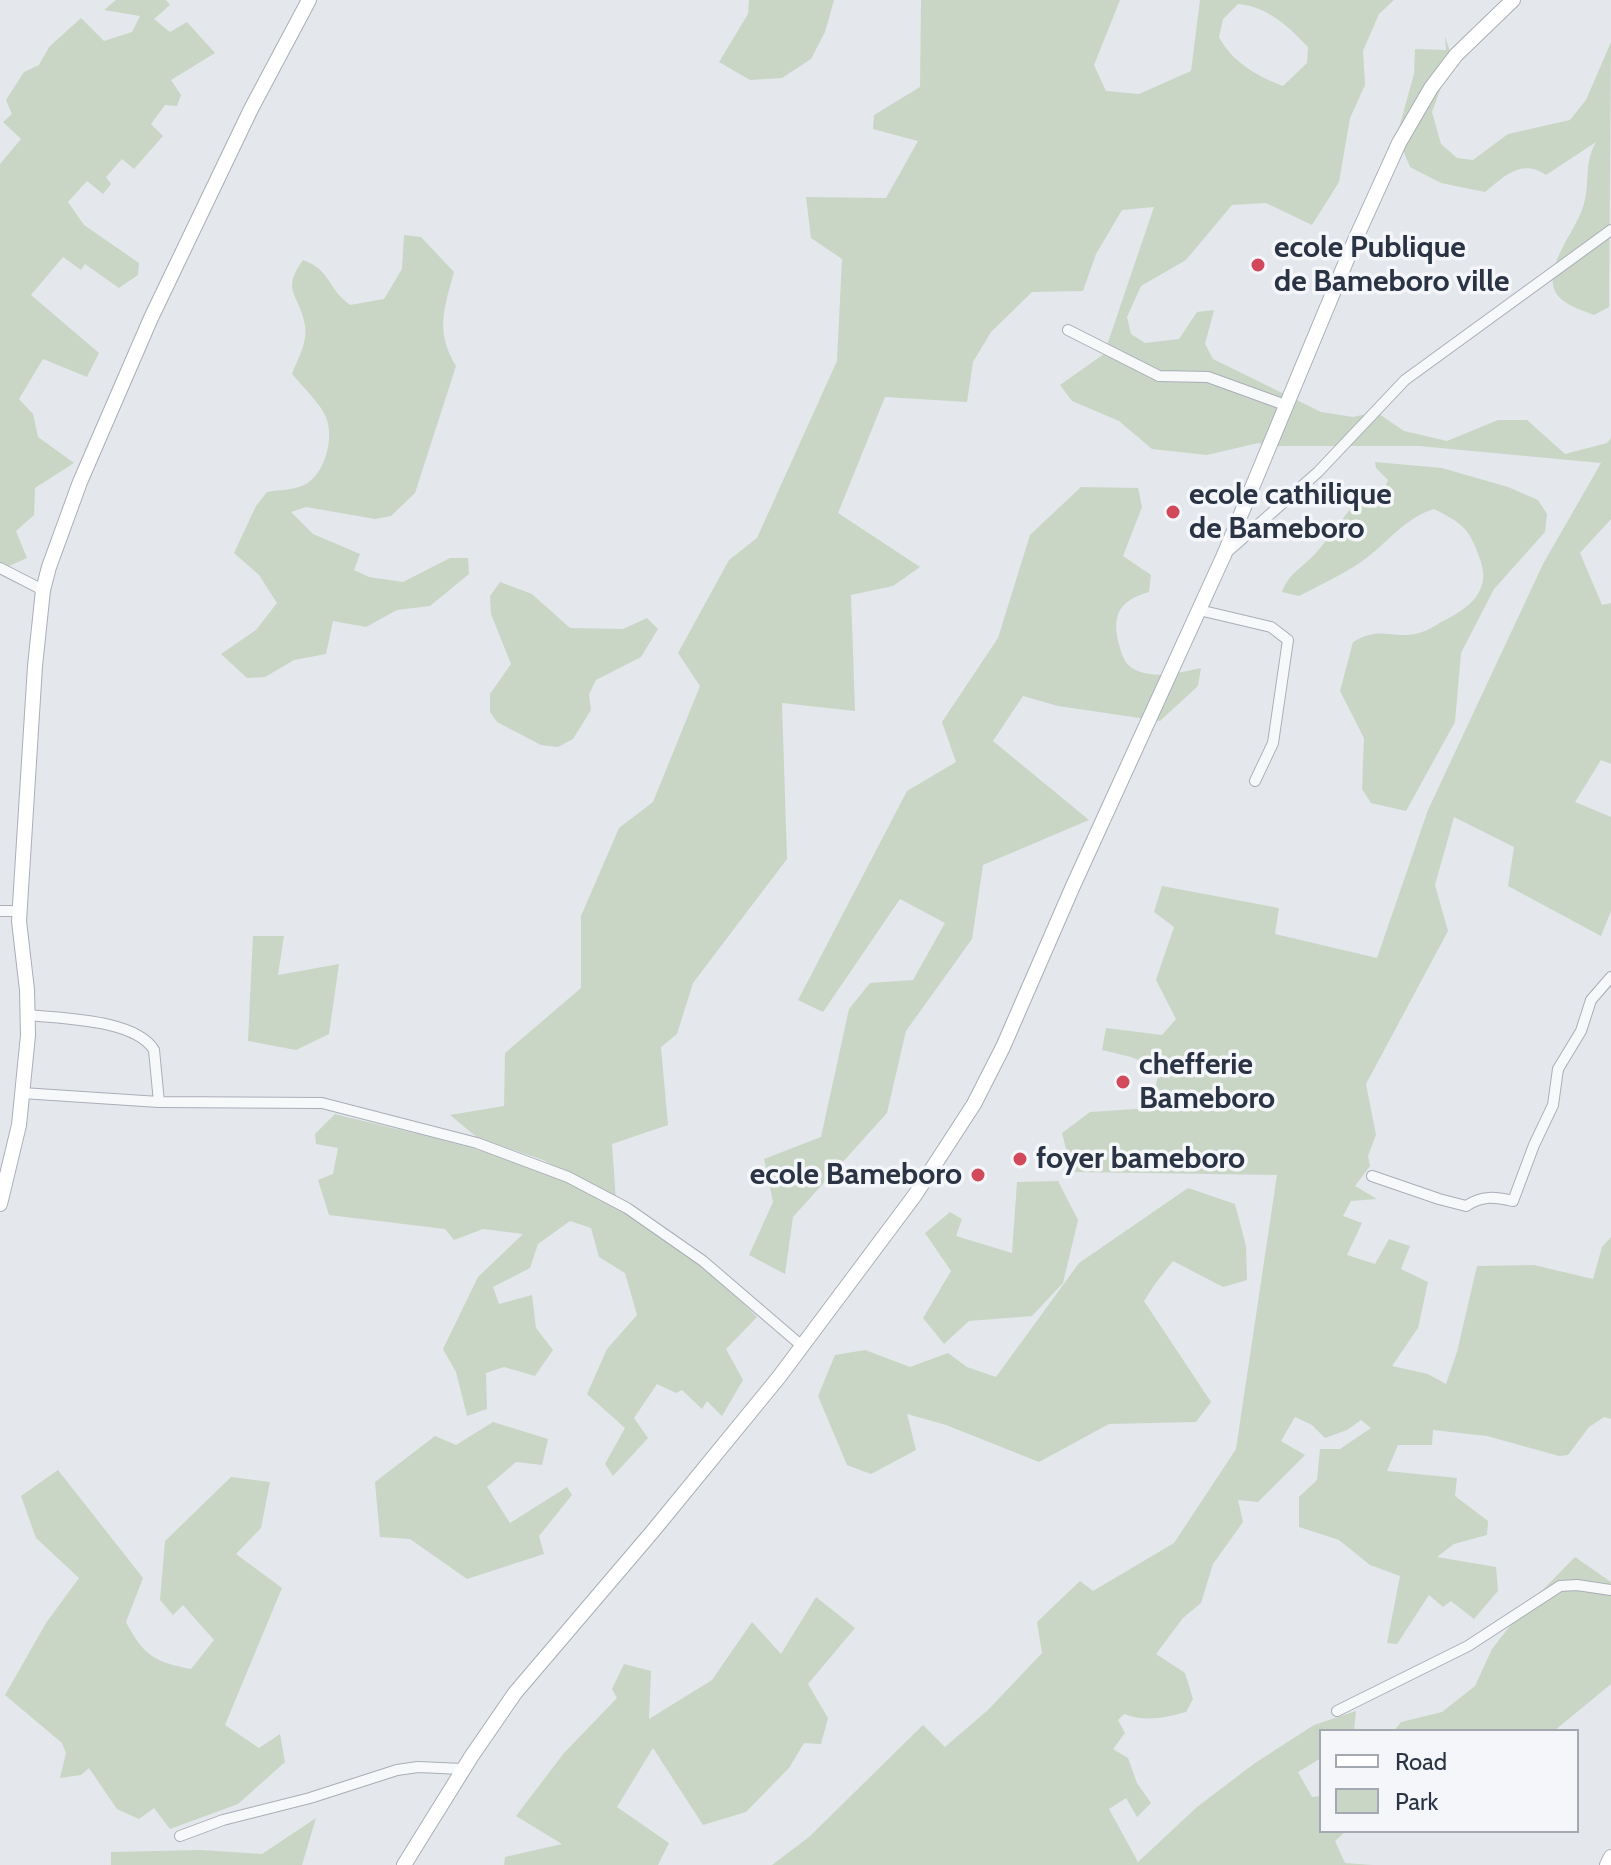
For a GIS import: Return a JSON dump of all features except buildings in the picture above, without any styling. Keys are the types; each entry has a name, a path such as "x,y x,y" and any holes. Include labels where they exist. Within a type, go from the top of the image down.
{"street":[{"path":"0,1204 16,1140 28,1015 19,911 43,590 80,482 151,318 251,109 309,0"},
{"path":"404,1865 463,1769 533,1670 653,1531 802,1346 908,1205 984,1085 1224,555 1355,240 1410,121 1456,55 1513,0"},
{"path":"1224,555 1318,472 1405,380 1611,230"},
{"path":"1068,330 1159,376 1208,377 1288,406"},
{"path":"0,568 43,590"},
{"path":"1199,610 1271,627 1288,640 1273,743 1255,781"},
{"path":"0,911 19,911"},
{"path":"1372,1176 1466,1206 1493,1196 1513,1201 1553,1105 1558,1069 1581,1031 1591,1000 1611,977"},
{"path":"28,1015 132,1031 154,1050 159,1102"},
{"path":"22,1093 159,1102 306,1102 333,1105 384,1121 477,1143 536,1163 627,1208 703,1261 802,1346"},
{"path":"1337,1711 1468,1646 1560,1586 1611,1590"},
{"path":"180,1836 223,1820 310,1798 397,1770 418,1767 463,1769"},
{"path":"1607,1865 1611,1857"}],"green space":[{"path":"116,0 166,0 170,5 154,19 170,32 187,22 215,53 171,80 181,95 177,106 165,105 151,124 163,136 134,169 122,159 106,177 111,184 103,194 87,181 68,202 84,225 139,263 138,275 119,288 85,264 81,270 63,257 31,295 99,353 87,377 43,359 19,399 33,414 38,437 74,463 35,488 34,515 16,531 27,558 0,570 0,164 21,139 3,122 12,114 6,100 24,72 39,65 49,47 81,18 104,41 132,32 140,16 104,10"},
{"path":"749,0 834,0 825,32 811,59 782,78 750,80 719,62 748,14"},
{"path":"921,0 1120,0 1094,65 1106,91 1139,94 1191,71 1200,0 1394,0 1379,14 1363,51 1365,85 1350,118 1339,182 1312,225 1266,203 1232,205 1186,260 1141,286 1127,317 1131,334 1145,343 1179,339 1197,312 1214,310 1205,344 1213,359 1321,412 1353,417 1376,412 1404,431 1447,441 1498,420 1527,420 1565,454 1607,443 1611,438 1611,519 1580,553 1602,605 1611,603 1611,764 1601,760 1575,802 1611,817 1611,911 1601,936 1508,886 1514,847 1454,817 1435,885 1448,931 1366,1084 1376,1135 1368,1156 1370,1166 1355,1186 1377,1199 1351,1201 1343,1216 1362,1223 1347,1255 1375,1264 1389,1239 1410,1246 1401,1269 1428,1282 1418,1328 1392,1366 1428,1374 1446,1384 1457,1352 1477,1266 1534,1265 1593,1279 1602,1247 1611,1237 1611,1419 1604,1417 1589,1427 1568,1455 1559,1456 1487,1436 1433,1430 1432,1445 1398,1445 1387,1471 1457,1478 1455,1496 1488,1521 1487,1535 1454,1544 1437,1557 1496,1567 1498,1591 1474,1619 1451,1601 1443,1607 1429,1595 1397,1644 1387,1643 1400,1576 1370,1565 1339,1540 1299,1527 1299,1497 1317,1480 1320,1449 1340,1449 1371,1428 1361,1420 1347,1430 1325,1438 1312,1425 1295,1417 1281,1441 1305,1455 1258,1502 1238,1500 1243,1522 1213,1564 1201,1603 1183,1618 1156,1654 1185,1673 1193,1699 1186,1712 1155,1718 1124,1714 1118,1720 1125,1733 1113,1749 1128,1758 1137,1783 1151,1803 1137,1817 1126,1798 1109,1809 1138,1862 1197,1807 1255,1763 1314,1725 1356,1711 1354,1729 1319,1729 1319,1759 1298,1772 1312,1797 1319,1796 1319,1833 1344,1833 1335,1841 1345,1863 1373,1865 772,1865 809,1837 923,1725 945,1747 988,1710 1042,1653 1037,1622 1080,1581 1093,1591 1174,1543 1236,1449 1277,1175 1072,1172 1062,1133 1090,1112 1150,1108 1160,1069 1102,1050 1106,1028 1162,1035 1176,1019 1156,980 1174,927 1154,912 1162,886 1279,908 1275,934 1377,958 1428,810 1543,564 1601,463 1419,446 1272,446 1258,443 1207,455 1152,449 1119,421 1072,401 1060,385 1104,354 1154,207 1122,210 1096,254 1083,291 1032,292 991,332 973,362 967,402 885,397 838,513 920,567 893,586 851,595 855,711 782,703 787,859 693,983 677,1034 661,1047 668,1125 612,1144 616,1200 543,1160 478,1138 450,1115 504,1106 505,1053 581,988 581,916 619,828 653,802 700,686 678,653 729,560 757,538 837,361 842,259 811,238 806,197 886,198 918,141 873,129 874,115 920,87","holes":["1238,4 1259,9 1277,19 1308,47 1307,63 1283,86 1246,67 1231,54 1219,37 1223,19"]},
{"path":"1445,36 1452,58 1432,112 1441,144 1457,158 1473,160 1508,134 1570,120 1586,100 1611,42 1609,307 1594,315 1575,308 1556,292 1553,281 1559,256 1583,207 1590,158 1596,142 1546,175 1529,168 1521,169 1485,192 1441,183 1410,167 1397,135 1414,74 1415,49 1446,50"},
{"path":"404,235 421,237 454,272 443,320 445,342 456,366 415,493 391,516 375,519 306,507 291,512 313,534 360,554 354,570 369,577 403,582 450,558 468,558 469,574 430,606 397,610 366,627 333,621 326,654 294,660 265,677 247,678 221,654 256,630 277,603 259,575 234,553 256,506 267,492 295,488 312,480 323,463 329,442 324,413 292,374 306,331 292,286 293,279 303,260 319,269 350,305 384,299 402,269"},
{"path":"1375,462 1442,468 1508,487 1538,500 1547,514 1545,532 1494,589 1461,653 1455,722 1406,811 1371,803 1362,789 1364,738 1340,691 1353,642 1371,634 1410,635 1422,632 1459,612 1474,599 1483,573 1469,535 1459,524 1434,509 1414,519 1339,576 1299,596 1282,592 1292,575 1315,554 1365,494 1382,496 1388,480 1376,468"},
{"path":"1081,487 1138,488 1142,507 1123,556 1151,575 1149,592 1130,600 1119,612 1117,637 1124,659 1134,669 1154,674 1201,668 1198,686 1160,721 1058,706 1023,696 993,741 1089,820 983,865 972,939 906,1031 887,1113 793,1217 785,1274 749,1255 773,1202 764,1159 821,1137 849,1009 870,983 913,980 945,923 900,899 823,1012 798,1000 907,791 956,762 942,722 998,638 1030,535"},
{"path":"500,582 532,594 570,628 623,629 647,618 658,629 641,657 596,680 589,694 591,710 573,739 558,747 541,745 497,722 490,712 490,694 511,664 491,614 490,596"},
{"path":"253,936 284,936 278,975 339,964 329,1034 296,1050 248,1041"},
{"path":"335,1114 454,1143 542,1170 594,1193 670,1241 757,1317 726,1349 743,1380 722,1416 707,1401 702,1409 682,1390 676,1393 657,1384 634,1418 648,1438 613,1476 605,1464 625,1428 587,1394 607,1349 637,1315 625,1273 599,1257 591,1228 570,1221 538,1244 530,1268 493,1287 499,1304 532,1295 536,1328 553,1350 535,1376 504,1367 486,1373 487,1409 467,1416 456,1372 443,1349 478,1277 523,1234 483,1229 454,1240 445,1229 329,1215 318,1180 333,1174 338,1148 316,1144 315,1134"},
{"path":"1058,1181 1078,1220 1063,1283 1032,1316 969,1321 944,1344 923,1318 951,1271 925,1233 950,1212 962,1219 956,1236 1012,1253 1017,1182"},
{"path":"1188,1188 1235,1204 1246,1246 1247,1280 1223,1287 1173,1261 1144,1301 1211,1402 1196,1422 1109,1424 1039,1462 946,1425 907,1414 916,1450 871,1474 847,1465 818,1396 835,1355 865,1350 910,1367 948,1353 967,1367 996,1377 1079,1263"},
{"path":"493,1422 548,1439 542,1465 516,1462 487,1487 510,1523 567,1487 572,1495 539,1536 544,1554 467,1579 410,1539 380,1537 375,1482 435,1436 456,1445"},
{"path":"58,1470 143,1578 126,1622 138,1642 159,1660 191,1669 214,1640 183,1605 173,1615 160,1600 165,1541 231,1477 270,1482 261,1528 236,1554 282,1588 225,1725 259,1748 280,1734 285,1762 238,1804 170,1829 154,1808 139,1819 117,1809 89,1768 81,1775 60,1778 66,1753 62,1743 5,1695 46,1623 79,1578 36,1538 21,1496"},
{"path":"1575,1557 1611,1582 1611,1684 1556,1729 1396,1729 1401,1722 1442,1712 1475,1686 1492,1649 1520,1613"},
{"path":"816,1597 855,1628 808,1684 828,1718 821,1744 804,1743 789,1768 746,1812 703,1825 653,1748 617,1807 669,1843 658,1865 504,1865 505,1857 562,1844 516,1816 564,1753 617,1698 612,1689 624,1664 651,1671 649,1719 712,1680 752,1622 781,1654"},
{"path":"316,1818 302,1865 111,1865 111,1852 201,1850 262,1854"}],"place":[{"name":"ecole Publique de Bameboro ville","path":"1258,265"},
{"name":"ecole cathilique de Bameboro","path":"1173,512"},
{"name":"chefferie Bameboro","path":"1123,1082"},
{"name":"foyer bameboro","path":"1020,1159"},
{"name":"ecole Bameboro","path":"978,1175"}]}
